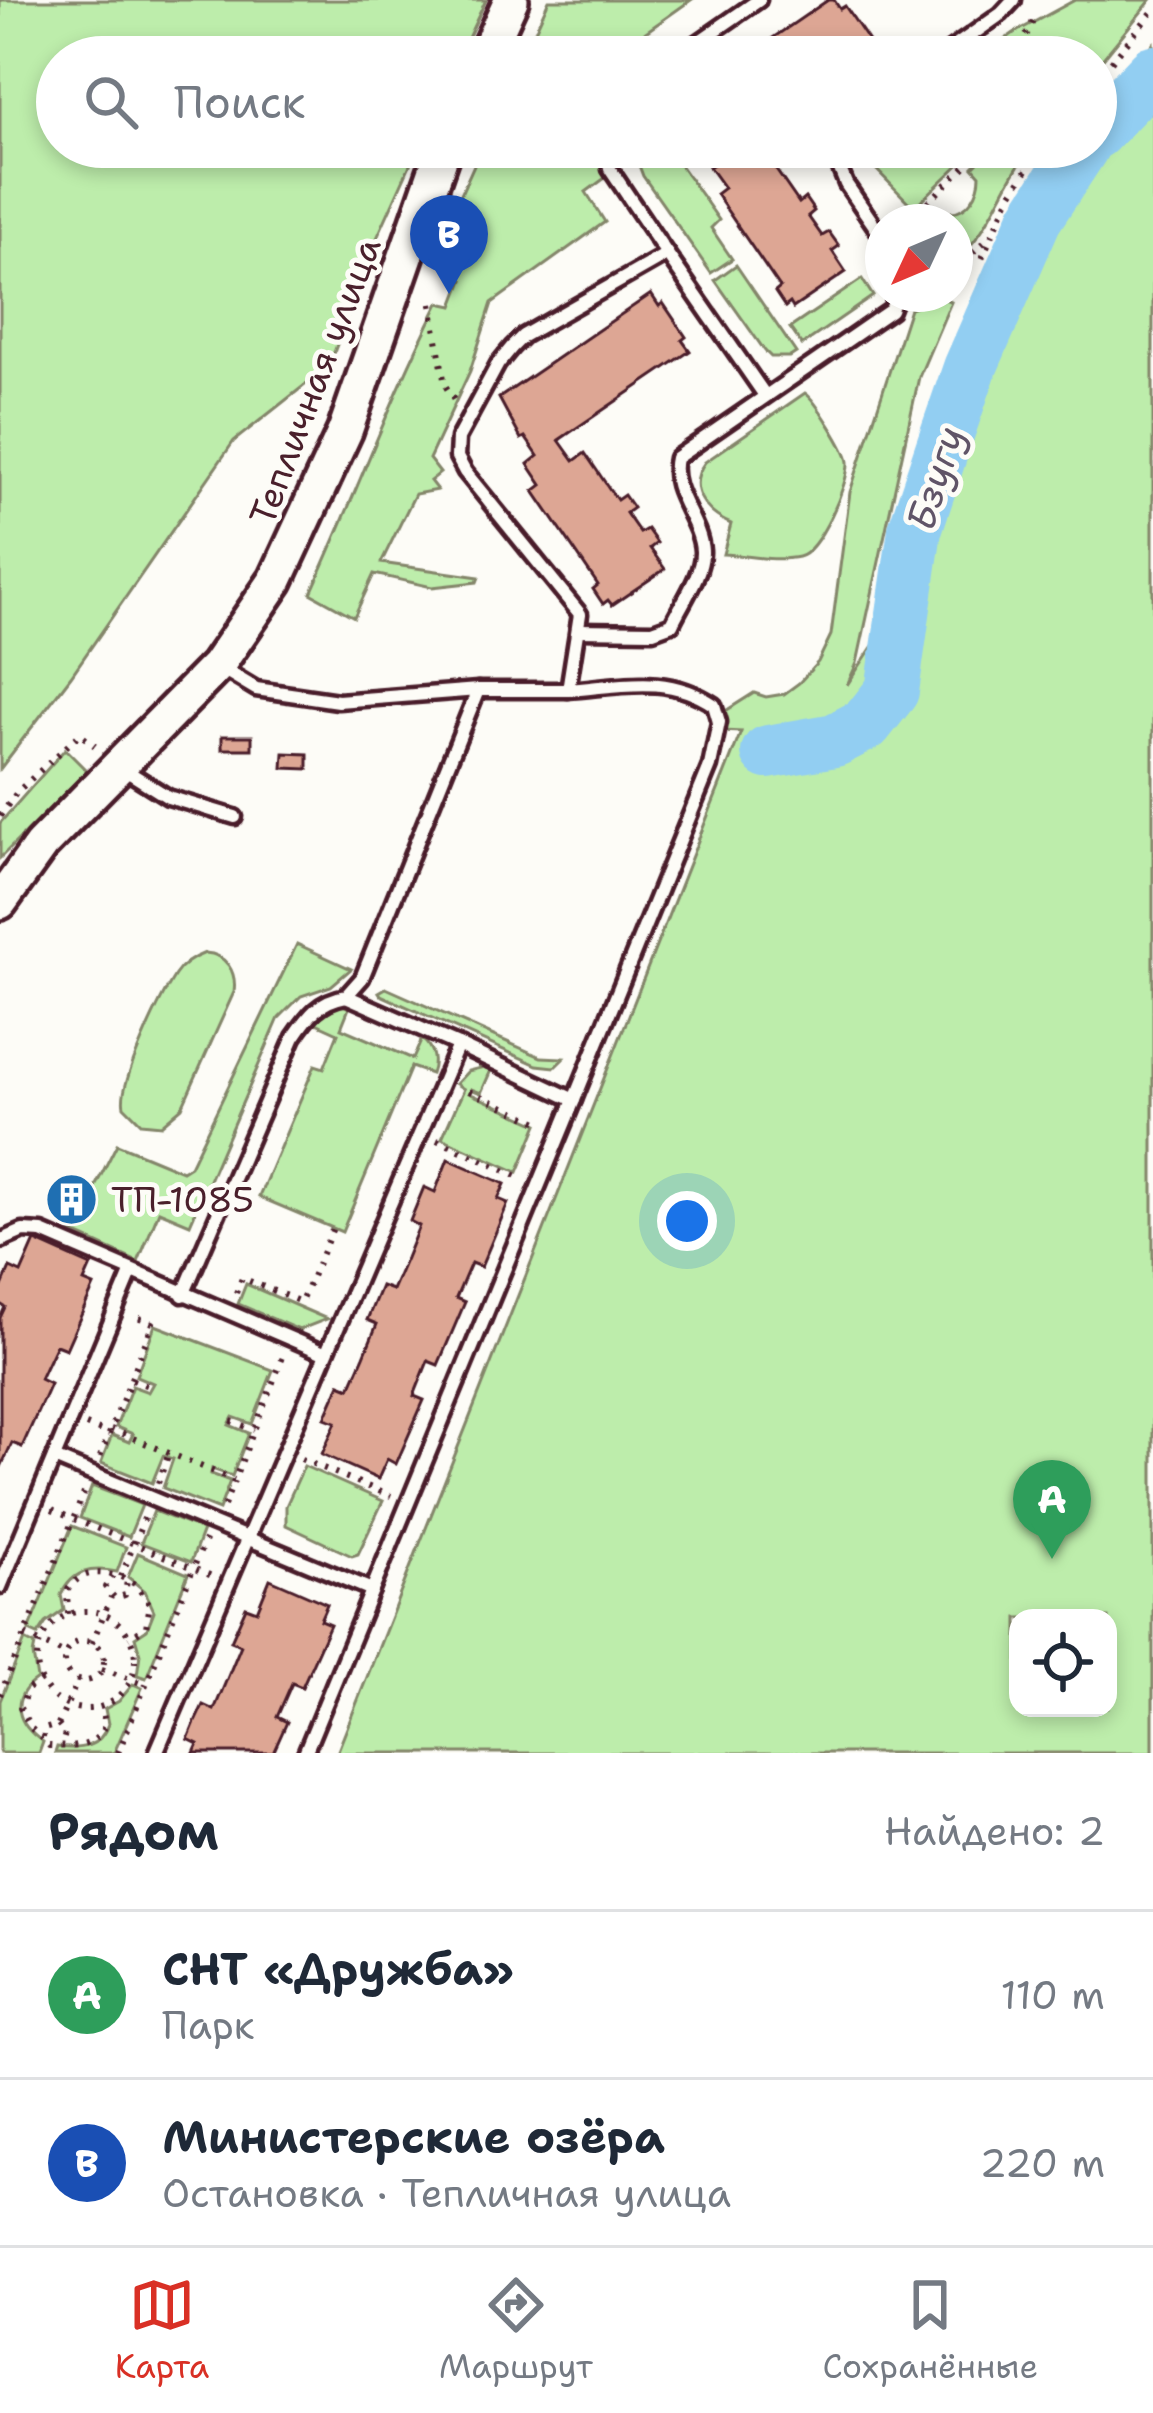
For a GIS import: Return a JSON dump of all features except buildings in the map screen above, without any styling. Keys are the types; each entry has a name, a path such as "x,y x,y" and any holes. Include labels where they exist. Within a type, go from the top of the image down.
{"street":[{"path":"495,36 511,0"},
{"name":"Тепличная улица","path":"0,902 41,844 217,666 276,580 322,489 437,168"}],"lane":[{"path":"707,36 758,0"},
{"path":"970,36 1014,0"},
{"path":"610,168 764,394"},
{"path":"840,168 865,212"},
{"path":"568,690 580,614 457,457 458,438 498,364 523,336 667,254"},
{"path":"578,630 653,631 672,624 700,567 702,550 672,472 676,458 888,312"},
{"path":"217,666 256,689 338,701 666,683 714,705 718,722 710,766 305,1753"},
{"path":"346,996 362,978 478,690"},
{"path":"122,767 168,797 235,817"},
{"path":"183,1295 294,1036 312,1011 329,999 346,996 574,1100"},
{"path":"156,1753 458,1045"},
{"path":"0,1241 23,1231 42,1232 324,1352"},
{"path":"0,1587 131,1273"},
{"path":"54,1457 372,1590"}],"path":[{"path":"1117,55 1153,11"},
{"path":"1026,36 1036,15"},
{"path":"926,204 963,168"},
{"path":"982,258 1028,168"},
{"path":"973,252 992,236"},
{"path":"431,304 445,385 468,419"},
{"path":"0,816 17,792 80,734 122,767"},
{"path":"469,1091 546,1125 538,1143"},
{"path":"444,1122 436,1140 524,1179 531,1161"},
{"path":"232,1302 242,1278 301,1302 333,1228"},
{"path":"98,1461 153,1323 131,1315"},
{"path":"222,1509 284,1354"},
{"path":"131,1379 151,1387"},
{"path":"231,1421 254,1430"},
{"path":"86,1425 110,1430 234,1480"},
{"path":"158,1483 169,1453"},
{"path":"294,1476 302,1458 391,1496 384,1513"},
{"path":"0,1694 88,1484"},
{"path":"111,1597 125,1595 121,1578 148,1507"},
{"path":"76,1519 194,1568"},
{"path":"118,1753 208,1533"},
{"path":"68,1614 64,1598 79,1577 98,1572 121,1578 147,1596 152,1613 146,1627 129,1638"},
{"path":"111,1597 105,1587 121,1578"},
{"path":"92,1643 111,1597"},
{"path":"68,1614 104,1615 129,1638 135,1661 130,1679 124,1691 101,1706 79,1709 67,1705 38,1682 37,1665 54,1622 68,1614"},
{"path":"25,1635 65,1654"},
{"path":"79,1642 92,1643 104,1657 102,1670 93,1679 78,1680 68,1673 65,1654 79,1642"},
{"path":"102,1670 147,1684"},
{"path":"43,1738 44,1729 58,1724 78,1680"},
{"path":"38,1682 23,1696 24,1718 48,1749 95,1740 105,1725 101,1706"},
{"path":"58,1724 65,1734 62,1744"}],"green space":[{"path":"0,0 486,0 469,36 36,36 36,168 409,168 329,366 234,441 71,676 0,769"},
{"path":"549,0 691,0 644,36 533,36"},
{"path":"1075,0 1151,0 1117,41 1117,36 1010,36"},
{"path":"1153,44 1153,1753 337,1753 741,732 721,731 724,712 754,693 784,694 818,662 831,635 850,492 909,312 947,312 919,377 857,663 847,685 874,644 910,479 999,249 1052,168 1117,168 1117,86"},
{"path":"473,168 601,168 605,178 586,192 605,222 492,303 470,371 429,459 440,473 430,481 437,490 415,494 381,563 479,577 477,582 432,587 374,574 354,617 311,593 439,303 453,306 463,280 449,273 460,196"},
{"path":"640,168 682,168 719,220 711,228 732,259 711,273"},
{"path":"875,168 955,168 918,204 910,204"},
{"path":"974,168 1017,168 973,242 973,204 968,204 980,175"},
{"path":"736,265 796,353 790,357 771,357 765,351 715,280"},
{"path":"862,279 865,284 865,302 802,345 790,328"},
{"path":"805,393 830,426 848,462 831,516 815,543 798,557 723,554 731,524 701,499 697,481 705,462"},
{"path":"65,749 87,771 0,858 0,823"},
{"path":"297,944 351,969 331,986 301,996 279,1018 190,1224 159,1211 138,1262 72,1232 117,1144 182,1171 190,1166"},
{"path":"205,953 228,965 234,992 182,1107 161,1125 141,1123 124,1106 127,1079 175,975"},
{"path":"386,988 541,1057 564,1058 555,1067 537,1065 381,995"},
{"path":"340,1004 349,1008 341,1028 413,1059 422,1039 433,1060 431,1074 411,1067 342,1232 259,1197 315,1065 324,1068 338,1033 314,1022"},
{"path":"491,1070 481,1093 471,1089 469,1093 538,1124 518,1172 442,1138 464,1089 456,1084 468,1071"},
{"path":"246,1284 327,1319 299,1330 238,1304"},
{"path":"155,1325 273,1370 252,1424 233,1417 229,1425 249,1433 232,1476 212,1469 211,1474 230,1481 219,1510 163,1488 173,1459 163,1456 152,1483 101,1463 112,1435 129,1442 133,1434 116,1427 132,1386 148,1392 153,1383 136,1376"},
{"path":"304,1466 383,1501 358,1554 352,1556 286,1525 286,1506"},
{"path":"92,1486 142,1505 129,1537 80,1518"},
{"path":"154,1511 203,1530 191,1562 141,1543"},
{"path":"72,1526 126,1547 117,1572 91,1570 71,1580 61,1595 64,1610 38,1635 29,1631"},
{"path":"138,1553 188,1574 146,1678 137,1675 140,1654 135,1637 147,1629 154,1611 145,1591 128,1577"},
{"path":"25,1640 35,1645 37,1679 22,1695 19,1711 43,1742 39,1753 0,1753 0,1701"},
{"path":"133,1684 142,1688 114,1753 55,1753 57,1747 81,1747 100,1738 108,1724 105,1709"}],"waterway":[{"name":"Бзугу","path":"1117,110 1153,72"},
{"name":"Бзугу","path":"768,752 835,740 866,724 892,691 915,530 970,368 1035,219 1068,168"}],"place":[{"name":"Министерские озёра","path":"449,294"},
{"name":"ТП-1085","path":"72,1199"},
{"name":"СНТ «Дружба»","path":"1052,1559"}]}
